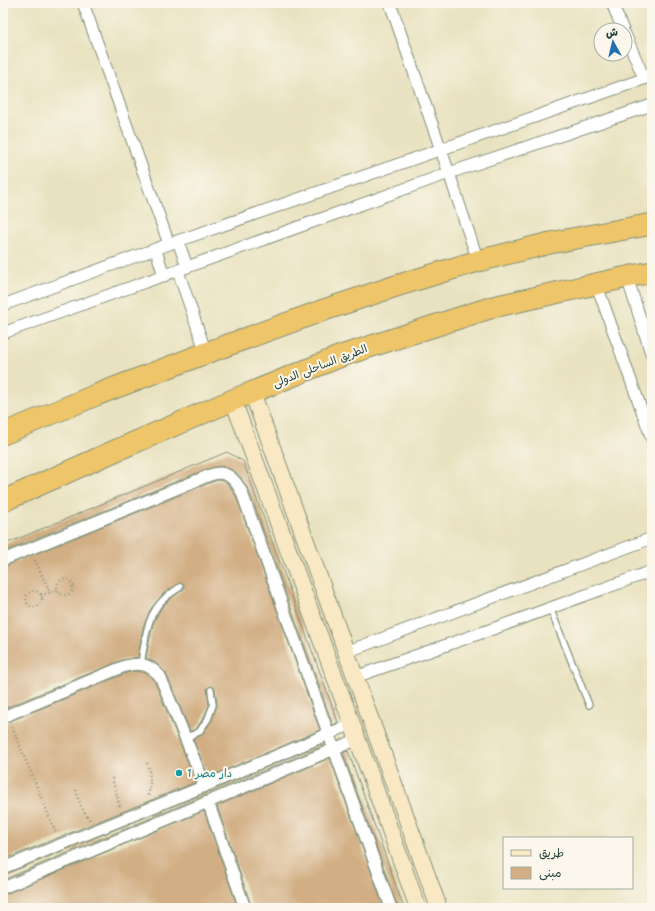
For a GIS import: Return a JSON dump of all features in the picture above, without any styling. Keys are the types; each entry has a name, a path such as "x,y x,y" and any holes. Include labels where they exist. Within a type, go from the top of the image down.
{"highway":[{"path":"3,434 96,395 206,353 321,311 399,285 478,261 550,243 652,224"},
{"name":"الطريق الساحلى الدولى","path":"3,501 233,400 342,356 493,307 626,276 652,272"}],"street":[{"path":"83,3 174,243 183,269 206,353"},
{"path":"390,3 478,261"},
{"path":"612,3 620,22"},
{"path":"3,304 648,77 633,49"},
{"path":"3,333 449,173 652,105"},
{"path":"156,250 164,276"},
{"path":"626,276 652,356"},
{"path":"596,283 652,439"},
{"path":"252,392 439,908"},
{"path":"233,400 358,739 418,908"},
{"path":"3,560 200,478 220,473 230,477 237,484 242,493 391,908"},
{"path":"346,652 652,538"},
{"path":"355,677 652,571"},
{"path":"5,716 125,666 141,664 148,666 160,676 205,786"},
{"path":"3,868 205,786 352,724"},
{"path":"3,888 358,739"},
{"path":"208,802 246,908"}],"lane":[{"path":"141,664 147,630 153,612 165,598 180,588"},
{"path":"550,608 589,705"},
{"path":"185,738 199,732 208,719 213,705 211,690"}],"path":[{"path":"29,549 50,592"},
{"path":"62,579 70,580 73,584 72,592 68,594 64,595 58,590 57,586 62,579"},
{"path":"41,595 58,590"},
{"path":"35,591 41,595 42,599 37,606 29,605 27,602 27,594 31,592 35,591"},
{"path":"5,716 60,845"},
{"path":"145,810 151,781 147,763"},
{"path":"112,778 123,819"},
{"path":"76,790 81,807 98,830"}],"building":[{"path":"227,452 243,461 338,722 333,725 249,491 241,478 230,469 220,466 207,469 3,552 3,545"},
{"path":"218,480 224,481 229,485 236,496 320,730 209,777 193,739 202,735 212,720 217,705 215,688 211,686 207,688 209,705 204,717 196,729 190,731 166,673 156,663 146,658 154,621 162,607 184,589 184,585 180,583 164,593 150,610 143,627 138,657 122,660 3,709 3,567"},
{"path":"136,671 145,673 154,680 196,782 3,860 3,724 127,673"},
{"path":"324,743 325,745 3,880 3,875 208,792"},
{"path":"348,751 404,908 398,908 343,753"},
{"path":"330,758 384,908 252,908 217,806"},
{"path":"204,811 238,908 3,908 3,895"}],"place":[{"name":"دار مصر 1","path":"179,773"}]}
